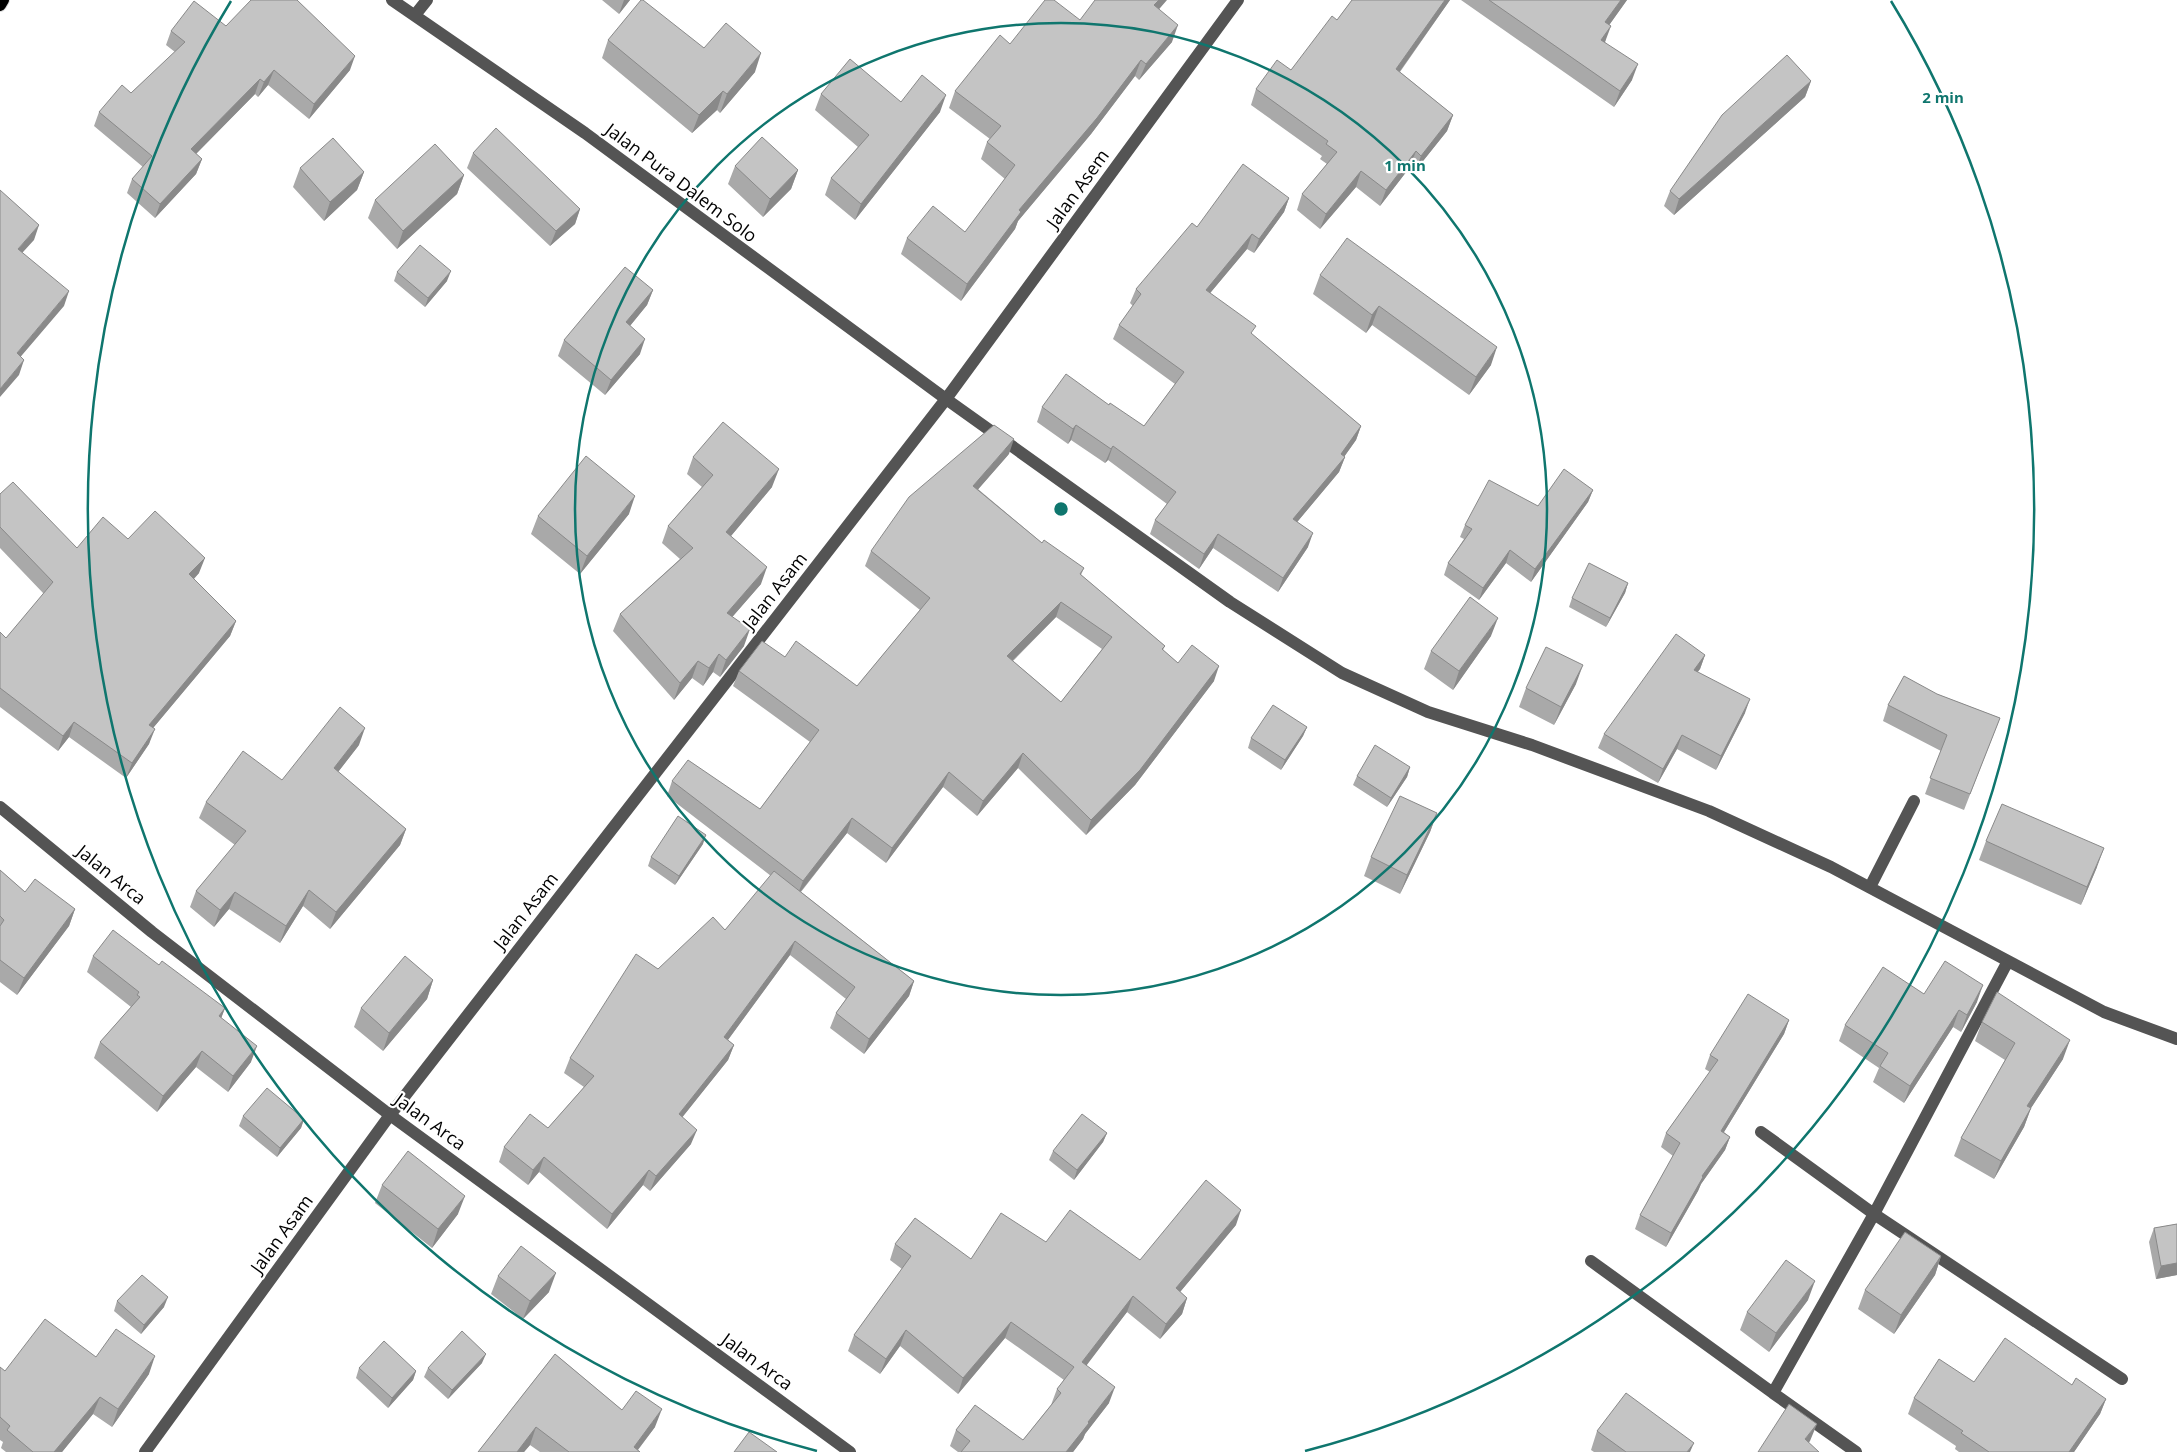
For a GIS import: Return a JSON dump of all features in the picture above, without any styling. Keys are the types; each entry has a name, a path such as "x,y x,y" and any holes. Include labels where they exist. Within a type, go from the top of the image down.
{"main road":[{"path":"0,5 3,0"}],"street":[{"name":"Jalan Pura Dalem Solo","path":"392,0 585,133 946,399 1230,602 1342,672 1428,712 1532,745 1709,811 1831,867 2104,1012 2177,1039"},
{"path":"415,15 427,0"},
{"name":"Jalan Asem","path":"946,399 1238,0"},
{"name":"Jalan Asam","path":"145,1452 390,1115 946,399"},
{"path":"1870,887 1914,801"},
{"name":"Jalan Arca","path":"0,807 152,932 390,1115 850,1452"},
{"path":"1773,1393 1874,1214 2008,961"},
{"path":"1761,1132 1874,1214 2122,1379"},
{"path":"1591,1261 1856,1452"}],"building":[{"path":"251,0 297,0 355,56 314,104 274,70 264,82 260,79 191,149 202,159 160,204 132,179 152,156 99,112 122,85 131,93 185,42 171,31 194,1 226,26"},
{"path":"641,0 704,48 726,23 761,53 727,94 723,91 699,115 608,40"},
{"path":"1045,0 1054,0 1080,20 1095,0 1159,0 1154,5 1178,25 1146,64 1141,60 1097,118 1019,210 1021,212 967,284 907,238 933,206 965,232 1015,165 987,142 1001,126 955,91 1000,35 1010,44"},
{"path":"1352,0 1445,0 1396,69 1453,115 1421,156 1416,151 1386,190 1361,171 1326,214 1302,194 1337,152 1326,144 1328,141 1256,89 1277,60 1291,70 1332,16 1337,20"},
{"path":"1489,0 1621,0 1605,22 1611,26 1601,40 1638,64 1620,91"},
{"path":"1787,55 1811,81 1679,199 1670,191 1722,115"},
{"path":"850,59 901,102 922,75 946,95 861,204 831,178 869,135 821,94"},
{"path":"496,128 580,209 556,231 473,153"},
{"path":"762,137 798,170 770,199 735,166"},
{"path":"333,138 364,172 330,202 300,168"},
{"path":"435,144 464,175 403,231 375,200"},
{"path":"1243,164 1289,198 1259,239 1252,234 1206,290 1256,326 1251,333 1361,426 1341,454 1345,457 1293,519 1313,533 1283,578 1218,534 1204,554 1155,520 1176,492 1113,446 1111,449 1076,425 1073,429 1042,407 1066,374 1109,405 1110,403 1144,426 1184,372 1119,325 1141,294 1136,289 1192,223 1197,227"},
{"path":"0,190 39,225 18,249 69,291 17,353 24,360 0,389"},
{"path":"1347,238 1497,347 1476,377 1379,306 1372,315 1320,275"},
{"path":"420,245 451,271 428,298 397,272"},
{"path":"625,267 653,290 626,322 645,339 611,380 564,340"},
{"path":"723,422 779,469 726,532 767,567 727,613 750,629 726,660 719,654 709,668 698,661 680,683 620,614 693,548 668,526 713,475 693,457"},
{"path":"994,425 1014,439 973,486 1042,543 1044,540 1084,568 1080,574 1165,646 1162,649 1178,663 1192,645 1219,666 1140,770 1091,820 1023,753 983,801 949,772 892,848 852,818 803,881 672,781 688,760 760,809 819,730 739,671 762,641 785,657 796,641 857,686 930,598 871,551 909,497","holes":["1061,602 1112,637 1061,702 1007,656"]},
{"path":"586,456 635,496 587,556 538,516"},
{"path":"1564,469 1593,490 1535,569 1510,550 1483,588 1448,563 1472,529 1465,525 1489,480 1538,506"},
{"path":"13,482 77,548 103,517 128,539 155,511 205,558 189,574 236,621 149,725 155,729 132,763 74,722 63,736 0,688 0,632 6,638 53,582 0,527 0,494"},
{"path":"1589,563 1628,583 1610,618 1572,598"},
{"path":"1470,597 1498,618 1459,671 1431,651"},
{"path":"1676,634 1705,655 1694,670 1750,699 1721,756 1682,735 1663,769 1604,734"},
{"path":"1546,647 1583,665 1561,707 1526,688"},
{"path":"1904,676 1937,694 2000,718 1970,794 1930,778 1947,735 1888,705"},
{"path":"1273,705 1307,727 1285,760 1251,738"},
{"path":"340,707 365,728 334,768 406,829 336,912 309,890 286,926 235,892 220,910 196,891 246,831 206,802 243,751 282,780"},
{"path":"1375,745 1410,767 1391,798 1357,776"},
{"path":"1400,796 1437,813 1407,875 1371,857"},
{"path":"2002,804 2104,848 2087,887 1986,841"},
{"path":"678,816 706,835 679,876 651,857"},
{"path":"0,870 25,892 35,879 75,909 24,978 0,960 0,926 4,920 0,916"},
{"path":"774,871 914,981 869,1039 836,1013 855,987 795,941 724,1037 734,1045 679,1114 697,1130 656,1176 649,1170 612,1214 544,1157 533,1170 504,1147 530,1114 548,1128 594,1076 570,1058 636,954 658,969 713,917 725,930"},
{"path":"113,930 159,965 162,961 225,1008 219,1016 257,1046 233,1076 202,1051 163,1096 100,1042 140,997 137,995 139,992 93,956"},
{"path":"405,956 433,980 389,1033 361,1008"},
{"path":"1945,961 1983,985 1967,1015 1959,1010 1910,1086 1880,1066 1888,1053 1845,1025 1883,967 1924,994"},
{"path":"1997,992 2070,1040 2027,1106 2031,1108 2001,1161 1961,1138 2015,1043 1982,1022"},
{"path":"1748,994 1789,1020 1721,1131 1730,1137 1702,1176 1671,1233 1640,1215 1680,1143 1666,1133 1718,1060 1710,1055"},
{"path":"267,1088 304,1119 280,1148 243,1116"},
{"path":"1082,1114 1107,1133 1077,1170 1053,1151"},
{"path":"408,1151 465,1196 438,1229 382,1185"},
{"path":"1206,1180 1241,1210 1176,1288 1187,1298 1166,1324 1133,1296 1082,1362 1115,1387 1066,1452 961,1452 970,1441 956,1430 975,1405 1023,1440 1061,1393 1057,1389 1074,1367 1011,1322 963,1378 906,1330 886,1359 854,1335 911,1256 895,1244 915,1218 971,1259 1001,1213 1046,1242 1070,1210 1140,1260"},
{"path":"2177,1224 2177,1263 2161,1266 2154,1228"},
{"path":"1905,1232 1941,1256 1901,1315 1865,1290"},
{"path":"521,1246 556,1273 530,1301 498,1276"},
{"path":"1786,1260 1815,1281 1776,1333 1747,1312"},
{"path":"142,1275 168,1297 144,1325 117,1301"},
{"path":"45,1319 96,1357 116,1329 155,1356 118,1409 100,1397 54,1452 33,1452 7,1430 10,1426 0,1417 0,1367 5,1371"},
{"path":"462,1331 486,1354 452,1390 428,1368"},
{"path":"2005,1338 2072,1385 2076,1378 2106,1399 2069,1452 1989,1452 1961,1433 1963,1431 1914,1398 1939,1359 1974,1382"},
{"path":"384,1341 416,1371 392,1398 359,1368"},
{"path":"555,1354 622,1410 636,1391 662,1409 634,1447 640,1452 569,1452 536,1427 517,1452 478,1452"},
{"path":"1626,1393 1694,1443 1687,1452 1626,1452 1597,1431"},
{"path":"1789,1404 1817,1424 1805,1439 1819,1452 1758,1452"},
{"path":"749,1432 777,1452 734,1452"}]}
